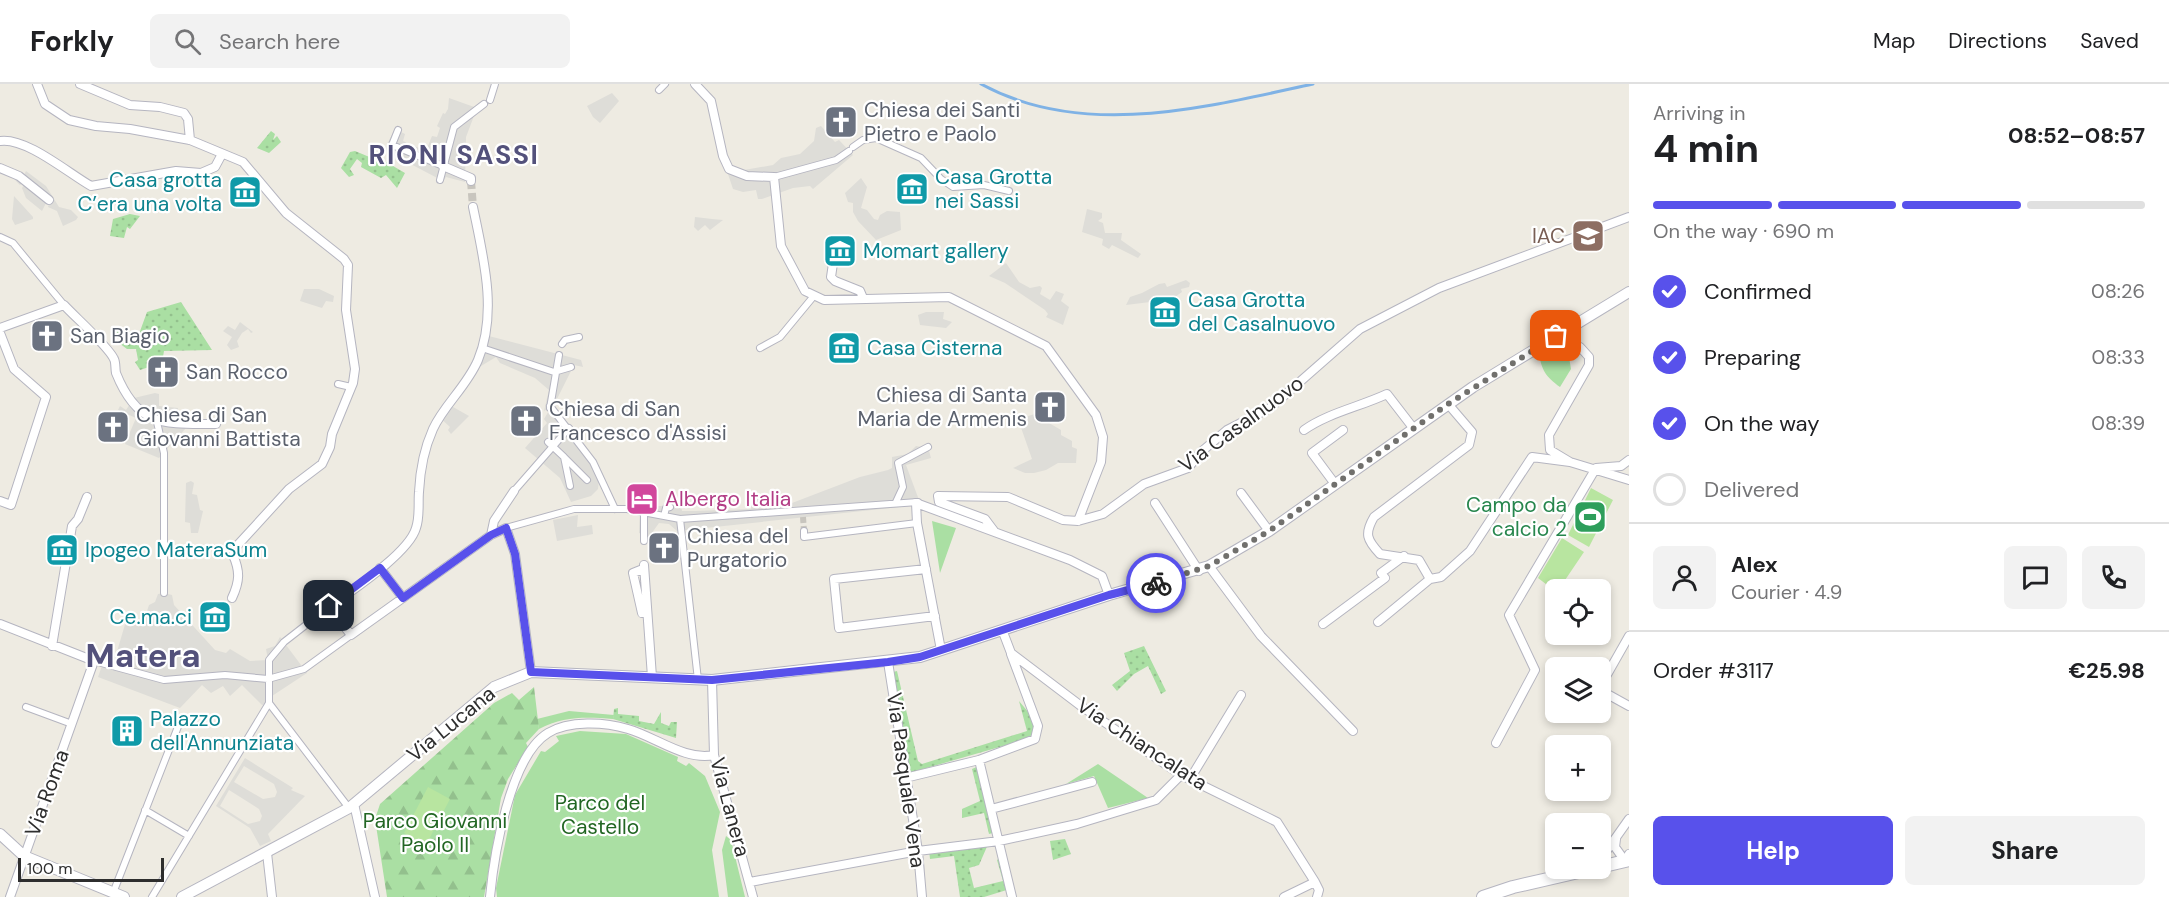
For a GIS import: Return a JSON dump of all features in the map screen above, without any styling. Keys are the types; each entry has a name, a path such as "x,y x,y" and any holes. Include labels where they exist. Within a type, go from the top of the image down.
{"main road":[{"path":"1611,864 1628,858"},
{"path":"1483,897 1513,886 1547,879"}],"street":[{"path":"37,84 45,104 69,120 190,140 243,162 286,213 337,253 348,265 346,310 355,369 351,387 324,461 274,504 260,524 241,539 235,548 233,555 237,562 239,583 232,598"},
{"path":"80,84 130,105 160,107 184,113 188,119 190,140"},
{"path":"490,99 495,84"},
{"path":"659,90 665,84"},
{"path":"695,84 711,101 723,156 732,171 747,176 774,177 836,160 863,140 876,138 921,158 941,179 953,187 984,185 1009,191"},
{"path":"440,180 454,127 484,104"},
{"path":"398,130 392,145 456,170 471,178 471,182"},
{"path":"0,141 12,141 27,147 91,186 176,171 201,173 215,167 222,154"},
{"path":"0,168 19,176 49,200"},
{"path":"774,177 781,246 800,283 813,297 824,300 949,297 967,304 1051,350 1077,392 1096,415 1103,437 1101,462 1078,521 1063,520 1008,497 938,496 939,502 985,519 994,531"},
{"path":"152,897 269,703 269,660 285,642 412,540 417,526 422,462 433,428 468,377 482,348 485,335 487,302 484,262 473,207"},
{"name":"Via Casalnuovo","path":"1078,521 1104,514 1144,484 1188,468 1201,452 1227,430 1270,408 1360,329 1439,288 1629,217"},
{"path":"0,237 13,243 63,305 83,320 114,359 116,372 129,397 141,413 157,422 216,424"},
{"path":"834,250 831,277 835,281 860,291 863,298"},
{"name":"Via Lucana","path":"182,897 352,806 494,687 509,679 531,672 712,680 888,662 1003,632 1109,595 1204,569 1269,531 1448,404 1629,292"},
{"path":"760,348 780,337 813,297"},
{"path":"0,328 63,305"},
{"path":"0,333 14,369 46,397 11,505 0,501"},
{"path":"564,342 579,336"},
{"path":"1538,347 1580,347 1589,357 1589,365 1548,442 1550,450 1570,462"},
{"path":"482,348 555,372 570,367"},
{"path":"559,355 550,408 569,428 593,462 615,509"},
{"path":"338,384 351,387"},
{"path":"1304,430 1320,419 1363,405 1387,394 1414,429"},
{"path":"1430,579 1419,560 1380,554 1367,540 1366,530 1374,517 1469,445 1472,432 1448,404"},
{"path":"157,422 164,453 164,592"},
{"path":"491,535 494,521 514,491 550,444 569,428"},
{"path":"1335,484 1312,453 1343,430"},
{"path":"550,444 587,480"},
{"path":"896,502 903,487 898,463 928,447"},
{"path":"564,457 570,486"},
{"path":"1378,622 1430,579 1441,577 1470,551 1532,457 1596,468 1629,480"},
{"path":"1596,468 1621,466 1629,460"},
{"path":"1496,743 1535,670 1509,615 1596,468"},
{"path":"1240,493 1269,531"},
{"path":"52,646 72,526 78,519 87,497"},
{"path":"918,502 917,523 941,650"},
{"path":"0,624 98,662 164,680 225,675 268,679 304,669 491,535 506,528 572,509 615,509 680,519 918,502 1070,560 1102,576 1109,595"},
{"path":"1155,503 1204,569 1261,636 1353,731"},
{"path":"752,505 759,513"},
{"path":"664,516 666,508 670,507"},
{"path":"802,509 803,517"},
{"path":"644,541 645,513"},
{"path":"680,519 698,680"},
{"path":"804,531 804,537 917,523"},
{"path":"506,528 515,554 531,672"},
{"path":"1323,624 1385,578 1381,573 1404,556"},
{"path":"644,567 652,677"},
{"path":"380,568 403,598"},
{"path":"926,569 834,579 839,628 935,616"},
{"path":"329,606 351,635"},
{"path":"905,778 980,760 1035,739 1039,731 1003,632"},
{"path":"1611,669 1629,636"},
{"name":"Via Chiancalata","path":"1011,653 1185,777 1278,822 1317,888"},
{"name":"Via Roma","path":"9,897 72,724 98,662"},
{"name":"Via Pasquale Vena","path":"888,662 918,851 922,897"},
{"name":"Via Lanera","path":"712,680 714,755 753,897"},
{"path":"750,882 918,851 999,841 1077,824 1156,800 1185,777 1242,695"},
{"path":"1611,695 1629,706"},
{"path":"269,703 352,806 375,897"},
{"name":"Via Roma","path":"26,707 72,724"},
{"path":"115,888 181,720"},
{"path":"490,897 503,821 512,787 528,756 547,734 562,726 618,727 697,756 714,755"},
{"path":"980,760 1012,897"},
{"path":"991,809 1092,782"},
{"path":"145,810 189,836"},
{"path":"1611,845 1629,819"},
{"path":"0,834 24,856 124,897"},
{"path":"1616,838 1615,847 1628,858"},
{"path":"267,852 272,897"},
{"path":"1284,897 1317,888"},
{"path":"0,893 9,897"}],"green space":[{"path":"271,131 275,134 273,140 277,136 281,142 269,153 257,148"},
{"path":"355,151 379,161 381,159 405,173 397,188 386,175 381,178 361,167 362,163 357,159 350,169 354,175 349,177 341,168 350,152"},
{"path":"130,214 140,216 130,229 127,227 124,238 110,236 113,219"},
{"path":"181,302 212,350 164,351 160,374 152,376 149,367 140,370 135,362 138,360 136,349 127,349 119,343 122,339 114,333 116,330 127,336 130,331 139,334 147,312"},
{"path":"1539,352 1569,357 1571,369 1560,387 1545,372"},
{"name":"Campo da calcio 2","path":"1591,488 1613,500 1589,547 1568,535"},
{"path":"932,521 956,528 940,573"},
{"path":"1562,538 1584,552 1566,579 1545,579 1545,583 1538,578"},
{"path":"1144,646 1166,691 1161,694 1148,666 1134,674 1117,691 1112,685 1130,671 1124,653"},
{"path":"897,671 918,761 922,764 1027,731 1019,701 1034,719 1033,733 1028,739 909,773 893,672"},
{"name":"Parco Giovanni Paolo II","path":"534,687 539,729 526,743 528,747 508,779 501,798 484,897 387,897 375,819 380,804 494,703 512,693 519,700"},
{"path":"618,708 618,714 639,716 639,721 654,724 661,712 661,723 669,726 671,722 677,722 676,738 613,719 614,709"},
{"path":"569,711 614,715 613,719 566,720 539,729 537,719"},
{"name":"Parco del Castello","path":"580,731 626,734 678,757 677,761 686,766 689,763 705,776 720,812 712,850 719,897 497,897 496,888 515,795 541,751 545,752 559,741 556,736"},
{"path":"1098,764 1148,798 1108,808 1094,776 1066,784"},
{"path":"981,765 997,832 989,834 984,813 962,818 962,809 980,801 972,769"},
{"path":"428,787 450,799 426,845 404,833"},
{"path":"726,836 731,840 745,897 728,897 722,850"},
{"path":"1065,839 1071,854 1053,860 1050,841"},
{"path":"989,842 979,865 969,868 974,888 1003,881 997,860 1002,856 1010,889 984,897 960,897 954,856 930,859 929,850"}],"shaded area":[{"path":"612,93 619,101 600,123 593,117 587,106"},
{"path":"449,98 477,108 466,137 465,182 446,177 443,181 384,150 395,129 405,134 403,141 426,151 432,136 437,137 440,128 437,126 443,113 445,114 448,109"},
{"path":"821,126 835,142 839,140 853,155 813,189 810,186 793,188 758,199 756,190 743,192 733,189 727,171 729,169 734,166 744,170 773,165 781,158 800,154 814,141 816,128"},
{"path":"26,171 46,186 59,207 71,210 78,217 76,220 63,226 57,211 48,207 49,204 46,203 42,211 26,198 22,188 25,184 23,182 20,185 14,179 24,175"},
{"path":"861,178 867,187 861,208 867,210 874,219 878,220 880,215 887,211 900,212 901,230 876,240 858,221 853,212 853,203 848,202 845,193"},
{"path":"14,196 33,219 15,225 12,219"},
{"path":"1087,209 1102,213 1102,218 1098,221 1103,223 1105,233 1122,233 1121,240 1141,254 1138,258 1112,245 1109,249 1102,245 1103,239 1082,232"},
{"path":"695,217 723,220 710,230 705,225 698,231 694,227"},
{"path":"1006,263 1019,282 1030,288 1040,286 1042,288 1040,294 1050,300 1056,291 1064,294 1061,301 1069,307 1063,325 1046,317 1048,314 1045,310 1005,283 989,276"},
{"path":"1186,280 1190,283 1189,287 1181,289 1182,292 1172,299 1154,298 1150,302 1126,305 1130,297 1159,284 1165,283 1167,287"},
{"path":"304,289 319,289 334,296 333,302 326,301 322,308 300,301"},
{"path":"926,312 944,312 943,319 952,322 946,328 920,325 918,315"},
{"path":"240,322 253,332 251,333 248,329 242,333 237,341 239,347 231,350 227,345 232,337 223,331 228,326 235,330"},
{"path":"485,335 581,360 583,367 574,365 555,403 544,411 549,390 535,378 500,363 496,357 481,366 477,361"},
{"path":"159,394 159,406 178,408 178,416 183,417 186,428 159,458 125,444 136,418 118,410 120,406 126,410 134,398"},
{"path":"446,403 469,416 451,434 448,430 450,427 438,416"},
{"path":"550,409 592,463 599,480 598,489 591,496 571,502 560,478 525,448 547,423 544,419"},
{"path":"1045,411 1050,413 1049,423 1061,430 1061,435 1072,441 1072,447 1077,449 1076,463 1058,463 1046,470 1034,473 1025,473 1013,468 1032,459 1018,419"},
{"path":"927,444 931,458 906,465 919,500 908,499 909,506 677,531 669,524 659,523 649,537 639,533 640,507 681,505 682,511 751,509 752,498 770,500 785,497 790,498 792,503 860,477 888,470 892,468 892,457 908,454 916,446 921,447"},
{"path":"191,481 194,483 192,494 197,495 200,510 203,511 198,533 191,533 190,523 185,522 186,483"},
{"path":"578,515 577,527 592,525 593,534 557,541 553,520"},
{"path":"158,594 172,595 174,605 215,650 226,653 230,649 250,661 268,660 266,649 275,646 280,637 307,673 272,696 269,703 262,705 242,685 230,696 223,686 211,693 202,685 180,708 98,677 106,654 116,655 126,621 137,623 144,620 149,605 155,602"},
{"path":"245,758 293,788 291,790 305,796 268,834 271,841 260,846 250,828 216,806","holes":["244,766 274,784 277,792 275,797 263,799 234,782","229,790 259,809 262,816 260,821 248,824 220,806"]}],"waterway":[{"path":"981,84 1020,101 1061,111 1103,115 1145,114 1188,109 1313,84"}],"tunnel":[{"path":"471,181 473,207"},
{"path":"803,517 804,531"}],"way so far":[{"path":"1156,583 1209,566 1269,531 1425,419 1556,336"}],"place":[{"name":"Chiesa dei Santi Pietro e Paolo","path":"841,122"},
{"name":"Casa Grotta nei Sassi","path":"912,189"},
{"name":"Casa grotta C’era una volta","path":"245,192"},
{"name":"IAC","path":"1588,236"},
{"name":"Momart gallery","path":"840,251"},
{"name":"Casa Grotta del Casalnuovo","path":"1165,312"},
{"name":"San Biagio","path":"47,336"},
{"name":"Casa Cisterna","path":"844,348"},
{"name":"San Rocco","path":"163,372"},
{"name":"Chiesa di Santa Maria de Armenis","path":"1050,407"},
{"name":"Chiesa di San Francesco d'Assisi","path":"526,421"},
{"name":"Chiesa di San Giovanni Battista","path":"113,427"},
{"name":"Albergo Italia","path":"642,499"},
{"name":"Campo da calcio 2","path":"1590,517"},
{"name":"Chiesa del Purgatorio","path":"664,548"},
{"name":"Ipogeo MateraSum","path":"62,550"},
{"name":"Ce.ma.ci","path":"215,617"},
{"name":"Palazzo dell'Annunziata","path":"127,731"}],"district":[{"name":"RIONI SASSI","path":"454,154"},
{"name":"Matera","path":"143,655"}],"route":[{"path":"329,606 380,568 403,598 491,535 506,528 515,554 531,672 712,680 920,657 1003,632 1109,595 1156,583"}]}
